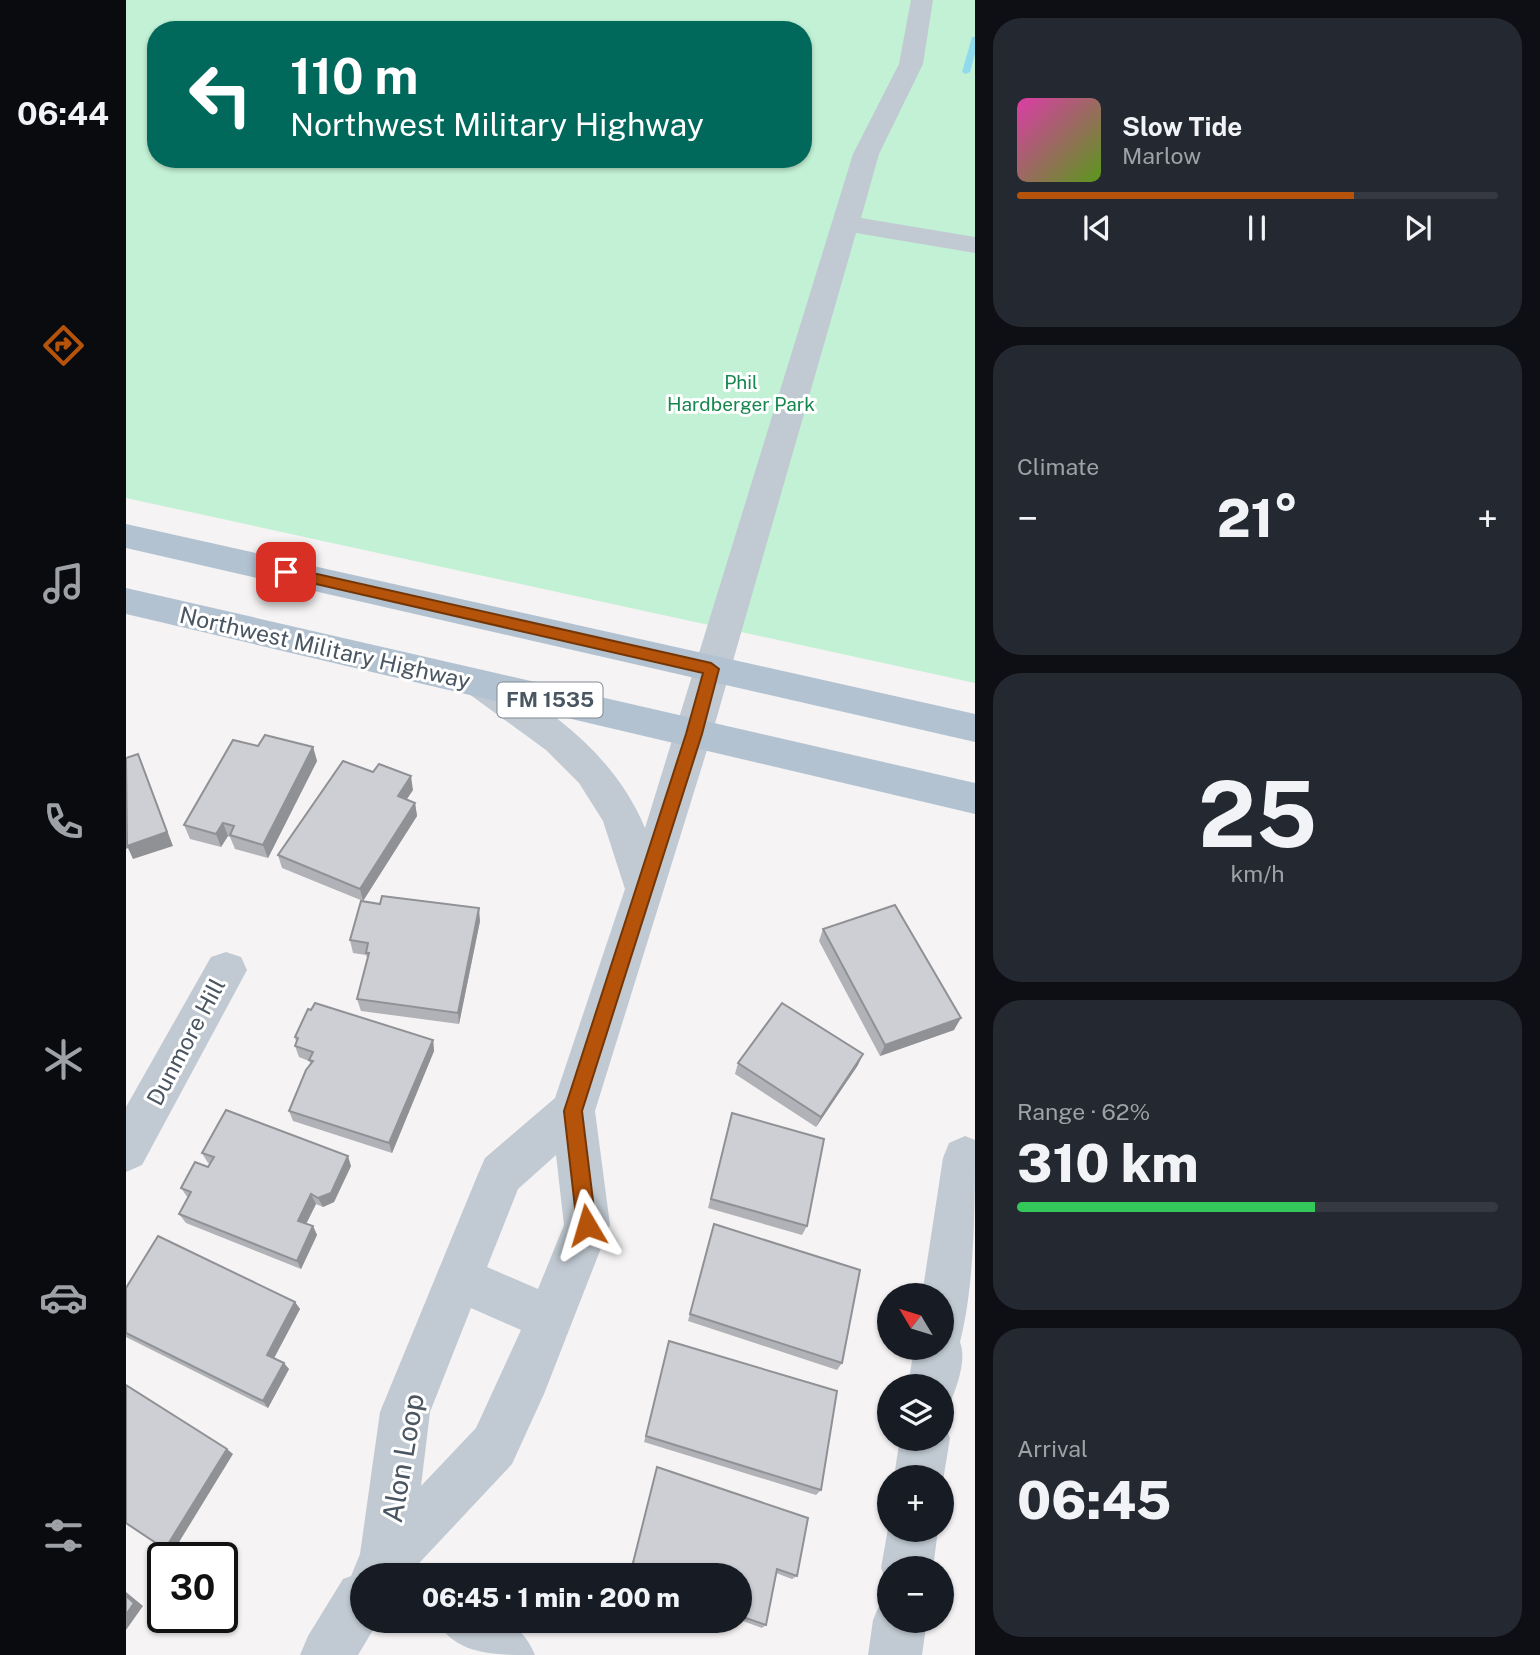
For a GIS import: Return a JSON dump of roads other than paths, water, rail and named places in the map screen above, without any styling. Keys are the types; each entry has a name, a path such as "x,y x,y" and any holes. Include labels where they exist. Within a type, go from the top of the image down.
{"main road":[{"path":"126,536 975,728"},
{"name":"Northwest Military Highway","path":"126,601 975,799"}],"street":[{"name":"Alon Loop","path":"394,1563 494,1446 587,1225 573,1111 694,734 711,669 866,153 911,64 922,0"},
{"path":"845,223 975,245"},
{"path":"482,684 551,732 594,772 618,812 644,888"},
{"name":"Dunmore Hill","path":"126,1150 226,970"},
{"name":"Alon Loop","path":"384,1563 405,1412 501,1174 573,1111"},
{"path":"948,1283 965,1158"},
{"path":"458,1279 549,1318"},
{"name":"Alon Loop","path":"327,1655 350,1622"},
{"path":"480,1633 508,1655"},
{"path":"895,1655 898,1633"}],"waterway":[{"path":"966,72 975,39"}],"park label":[{"name":"Phil Hardberger Park","path":"741,393"}]}
